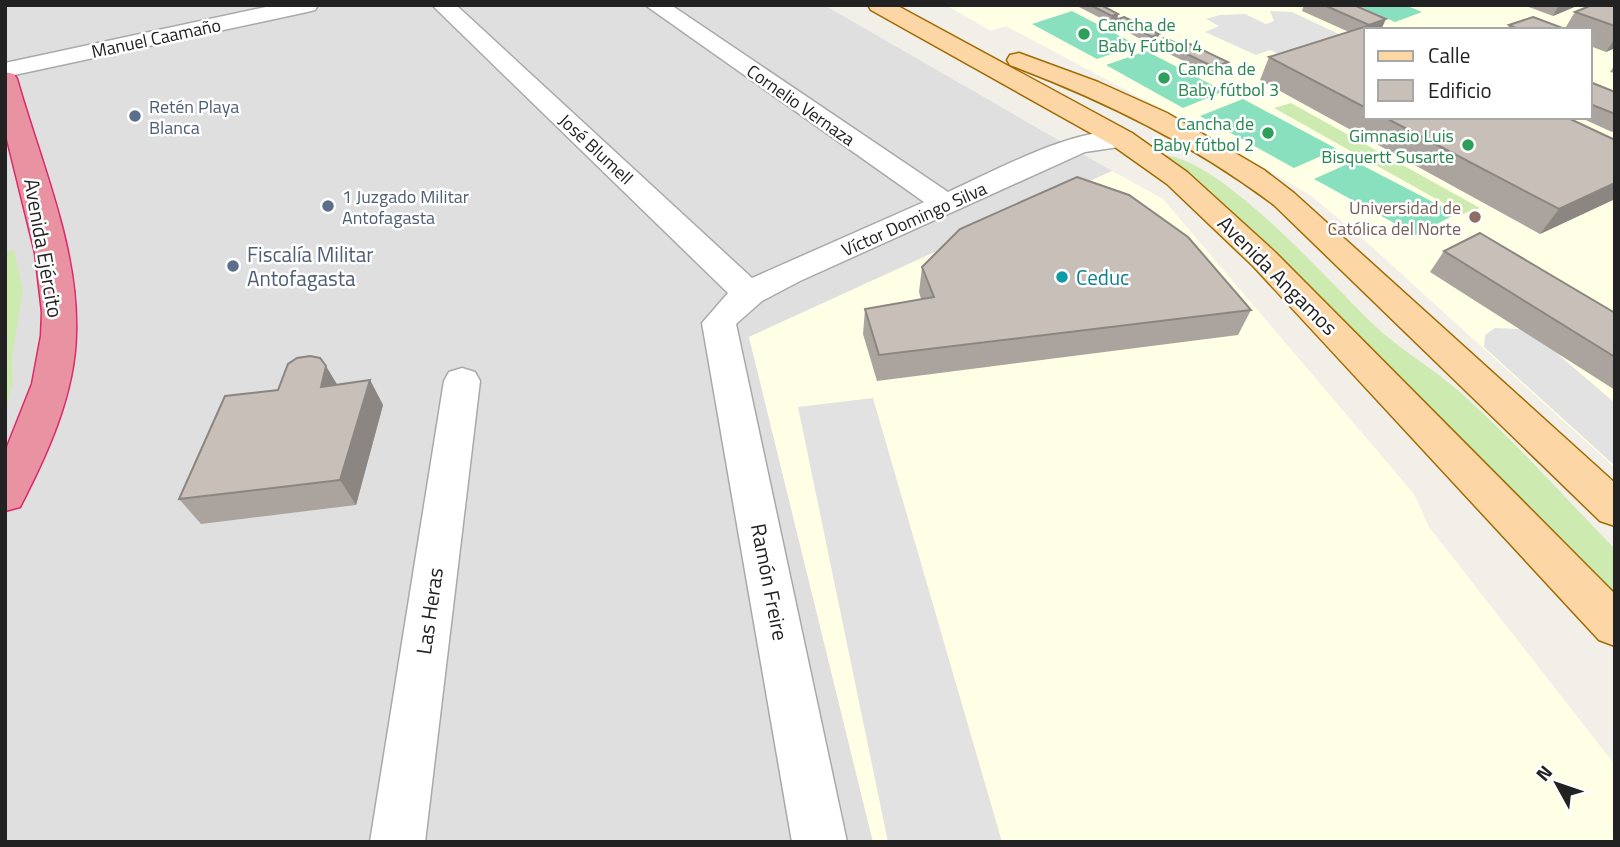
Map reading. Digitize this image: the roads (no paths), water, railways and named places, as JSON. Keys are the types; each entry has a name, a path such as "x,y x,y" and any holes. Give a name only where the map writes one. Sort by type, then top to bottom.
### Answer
{"highway":[{"name":"Avenida Ejército","path":"5,79 39,200 59,314 48,391 31,440 5,495"}],"main road":[{"name":"Avenida Angamos","path":"879,5 1122,139 1177,178 1264,259 1615,625"},
{"path":"908,5 990,48 1127,102 1252,173 1284,199 1615,509"},
{"path":"1122,139 1218,153"}],"street":[{"name":"Manuel Caamaño","path":"5,70 223,14 307,5"},
{"name":"José Blumell","path":"443,5 734,308"},
{"name":"Cornelio Vernaza","path":"656,5 946,204"},
{"name":"Víctor Domingo Silva","path":"734,308 946,204 1079,145 1122,139"},
{"name":"Ramón Freire","path":"734,308 820,842"},
{"name":"Las Heras","path":"397,842 462,381"}],"place":[{"name":"Cancha de Baby Fútbol 4","path":"1084,34"},
{"name":"Cancha de Baby fútbol 3","path":"1164,78"},
{"name":"Retén Playa Blanca","path":"135,116"},
{"name":"Cancha de Baby fútbol 2","path":"1268,133"},
{"name":"Gimnasio Luis Bisquertt Susarte","path":"1468,145"},
{"name":"1 Juzgado Militar Antofagasta","path":"328,206"},
{"name":"Universidad de Católica del Norte","path":"1475,217"},
{"name":"Fiscalía Militar Antofagasta","path":"233,266"},
{"name":"Ceduc","path":"1062,277"}]}
